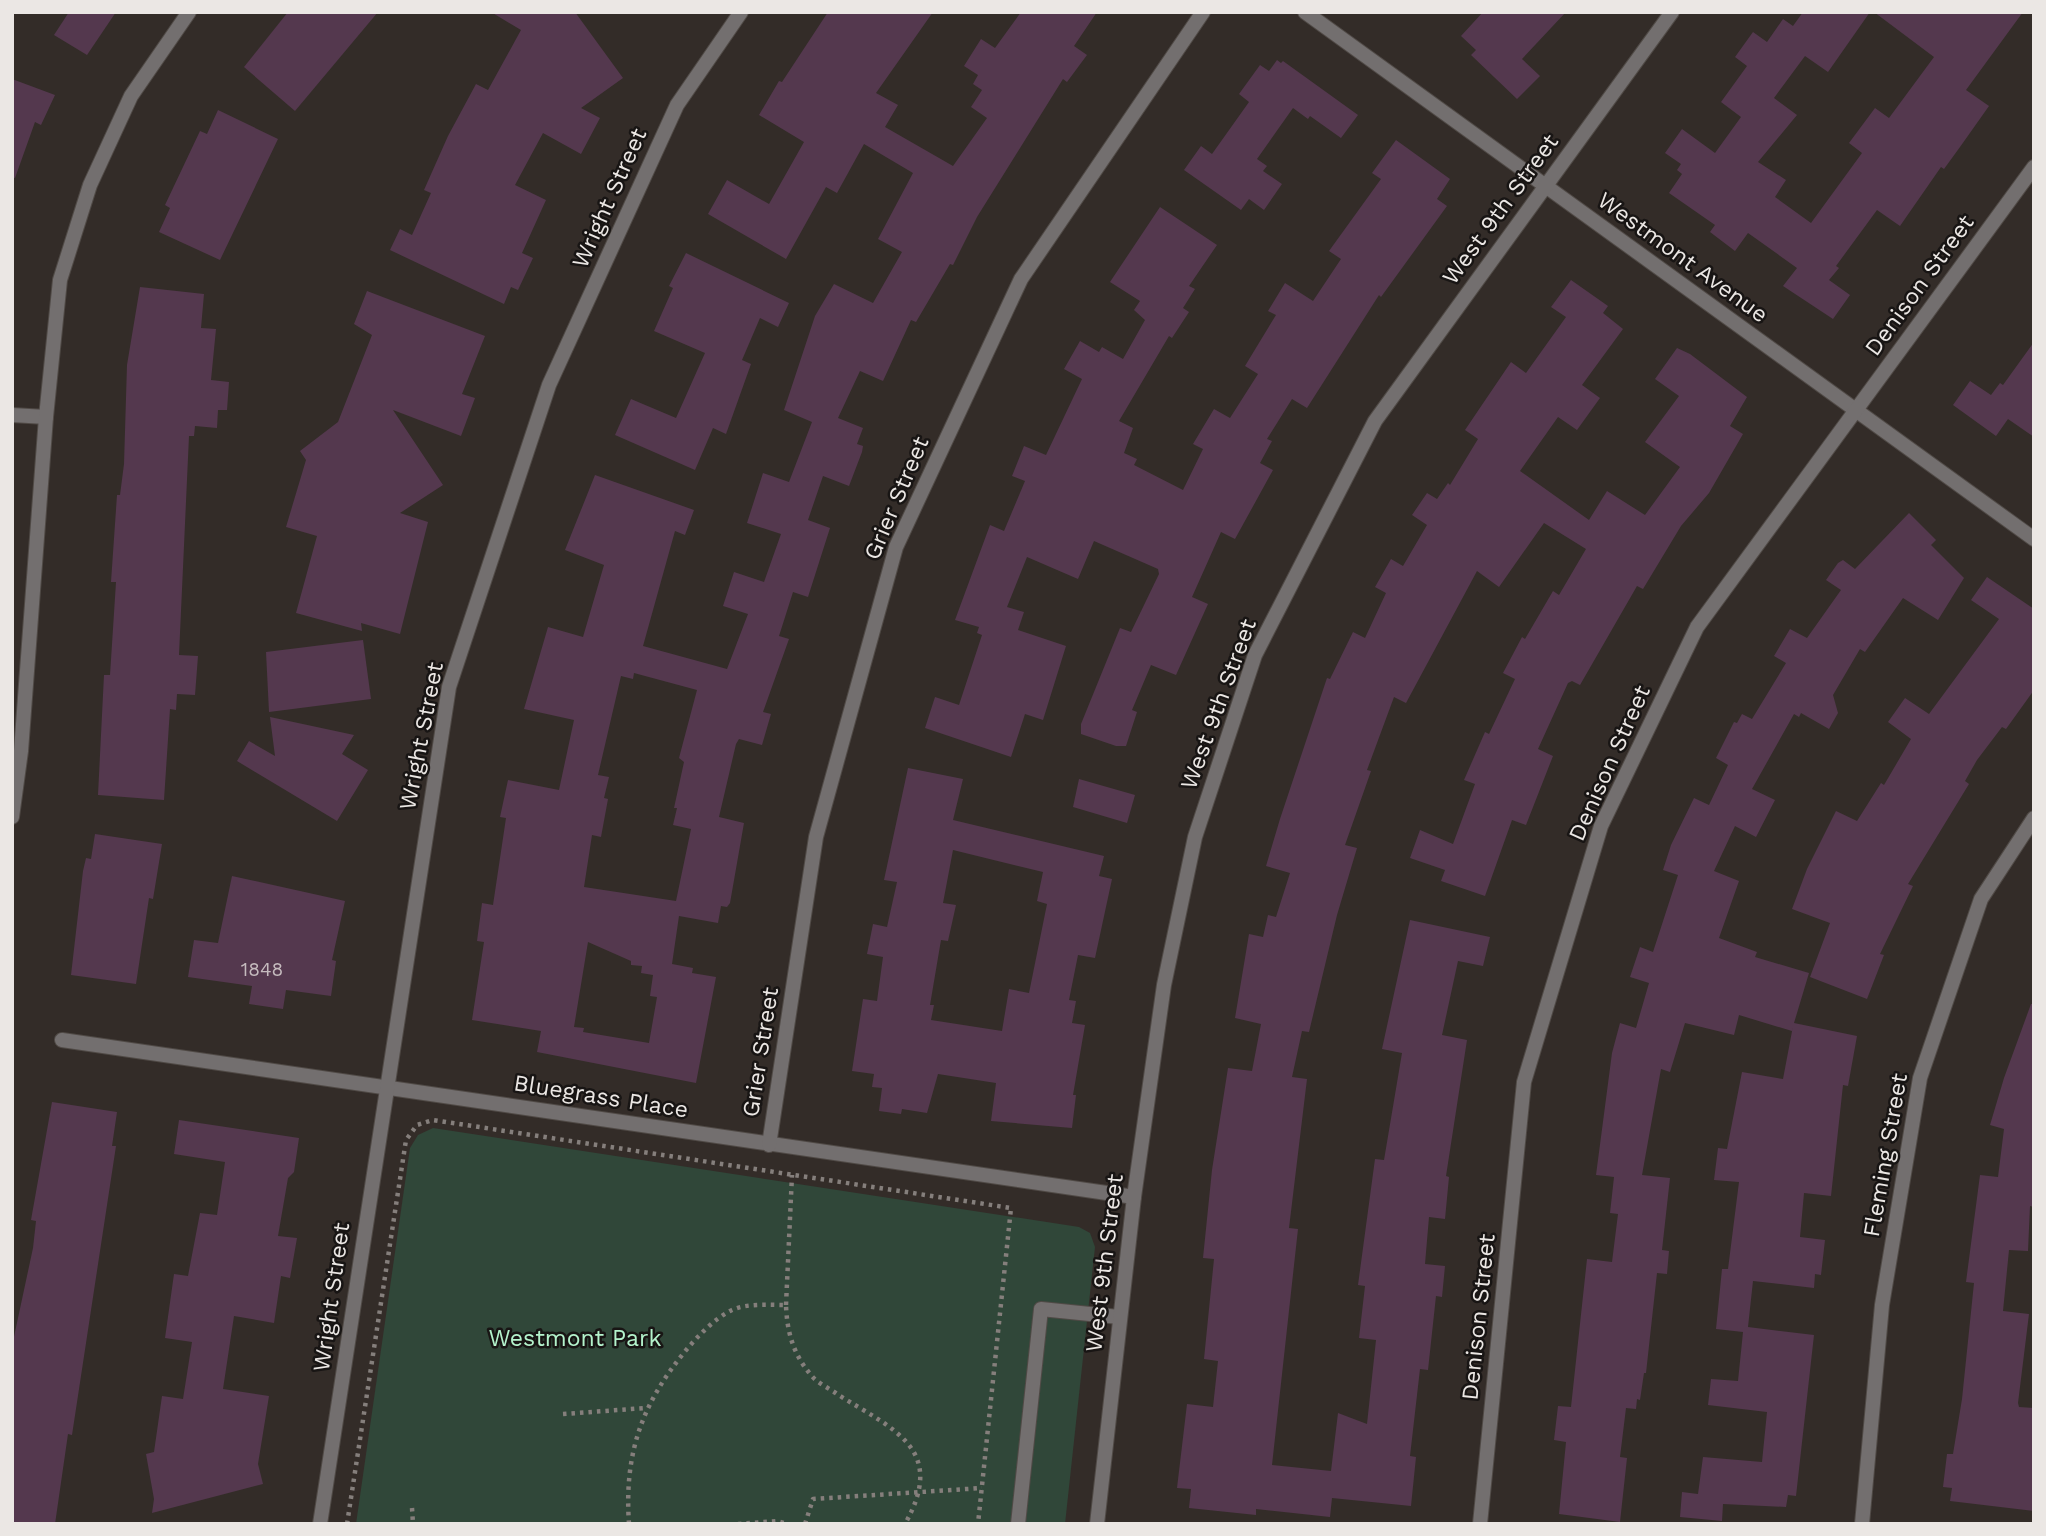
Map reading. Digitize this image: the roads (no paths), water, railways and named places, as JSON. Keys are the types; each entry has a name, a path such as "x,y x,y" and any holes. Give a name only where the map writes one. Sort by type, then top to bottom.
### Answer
{"street":[{"path":"12,817 21,751 46,417 60,280 90,185 131,96 189,12"},
{"name":"Wright Street","path":"320,1524 386,1085 453,674 549,385 677,105 741,12"},
{"name":"Grier Street","path":"769,1145 816,837 896,547 1021,279 1203,12"},
{"name":"Westmont Avenue","path":"1305,12 2034,539"},
{"name":"West 9th Street","path":"1097,1524 1119,1317 1164,985 1195,837 1255,655 1376,421 1672,12"},
{"name":"Denison Street","path":"1480,1524 1524,1082 1601,826 1697,626 2034,167"},
{"path":"12,415 46,417"},
{"name":"Fleming Street","path":"1862,1524 1882,1305 1920,1078 1981,898 2034,818"},
{"name":"Bluegrass Place","path":"62,1040 386,1085 769,1145 1134,1197"},
{"path":"1018,1524 1041,1310 1119,1317"}],"park label":[{"name":"Westmont Park","path":"575,1338"}]}
